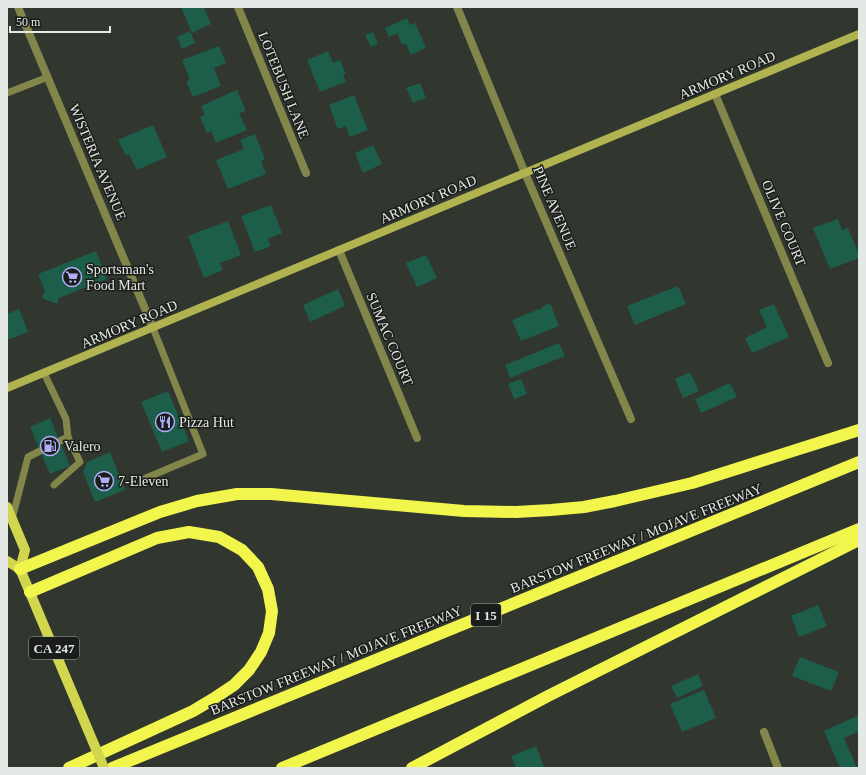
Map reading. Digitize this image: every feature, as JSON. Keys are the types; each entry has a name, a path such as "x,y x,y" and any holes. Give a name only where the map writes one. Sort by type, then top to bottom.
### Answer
{"highway":[{"path":"20,569 160,512 197,501 237,494 272,494 464,511 516,512 584,507 692,482 859,430"},
{"name":"BARSTOW FREEWAY / MOJAVE FREEWAY","path":"112,768 859,462"},
{"path":"282,768 859,530"},
{"path":"30,592 157,538 188,532 219,537 242,550 258,567 268,589 272,611 269,633 261,652 249,670 234,685 193,710 69,768"},
{"path":"412,768 548,696 859,540"}],"main road":[{"path":"7,507 25,550 20,569 7,561"},
{"name":"CA 247","path":"20,569 104,768"}],"street":[{"name":"WISTERIA AVENUE","path":"18,7 153,328"},
{"name":"LOTEBUSH LANE","path":"238,7 306,173"},
{"name":"PINE AVENUE","path":"457,7 525,173 630,419"},
{"name":"ARMORY ROAD","path":"7,388 859,34"},
{"name":"OLIVE COURT","path":"715,94 828,362"},
{"name":"SUMAC COURT","path":"339,250 418,438"},
{"path":"764,732 778,768"}],"lane":[{"path":"7,94 48,77"},
{"path":"146,478 203,454 153,328"},
{"path":"44,373 66,419 68,437 80,462 54,485"},
{"path":"12,520 28,457 68,437"}],"building":[{"path":"181,7 204,7 211,24 192,33"},
{"path":"407,18 410,25 415,23 426,48 411,55 406,44 402,45 397,33 389,37 385,28"},
{"path":"190,31 195,43 182,49 177,37"},
{"path":"373,32 378,44 371,47 365,35"},
{"path":"219,46 226,63 214,68 221,86 193,97 186,81 190,80 182,60"},
{"path":"328,51 333,63 340,60 346,74 343,75 346,82 320,92 307,60"},
{"path":"420,83 426,98 413,103 406,88"},
{"path":"237,90 246,111 239,113 247,130 216,143 211,131 207,133 200,117 205,115 201,106"},
{"path":"354,95 368,130 350,137 346,126 338,129 329,105"},
{"path":"153,125 167,157 137,170 129,154 126,156 118,140"},
{"path":"255,134 265,159 261,161 266,174 228,189 216,160 244,149 240,140"},
{"path":"373,145 382,164 363,173 355,153"},
{"path":"271,205 282,233 268,239 271,246 255,252 241,216"},
{"path":"838,219 842,230 848,228 859,258 830,269 813,228"},
{"path":"228,221 241,255 220,263 223,270 204,278 188,236"},
{"name":"Sportsman's Food Mart","path":"96,251 107,279 59,298 57,304 42,298 45,291 38,274"},
{"path":"426,255 437,278 417,287 406,263"},
{"path":"678,286 686,304 635,325 627,306"},
{"path":"338,289 345,306 310,322 303,305"},
{"path":"550,303 559,326 521,341 512,320 542,308"},
{"path":"774,304 789,337 752,353 745,338 767,327 759,310"},
{"path":"19,309 28,332 7,340 7,314"},
{"path":"559,343 565,356 510,378 505,365"},
{"path":"690,372 699,391 683,398 675,379"},
{"path":"521,379 527,394 514,399 508,384"},
{"path":"730,383 737,397 701,413 695,399"},
{"name":"Pizza Hut","path":"168,391 189,441 162,452 141,402"},
{"name":"Valero","path":"50,418 70,466 50,474 30,427"},
{"name":"7-Eleven","path":"110,452 125,490 95,502 83,472 87,462"},
{"path":"818,605 827,626 799,637 791,616"},
{"path":"800,657 839,672 831,691 792,676"},
{"path":"698,674 703,686 677,698 671,686"},
{"path":"704,690 716,718 682,732 670,704"},
{"path":"859,715 859,738 857,732 844,738 857,768 840,768 824,731"},
{"path":"536,746 544,767 516,768 511,756"}],"place":[{"name":"Sportsman's Food Mart","path":"72,277"},
{"name":"Pizza Hut","path":"165,422"},
{"name":"Valero","path":"50,446"},
{"name":"7-Eleven","path":"104,481"}]}
